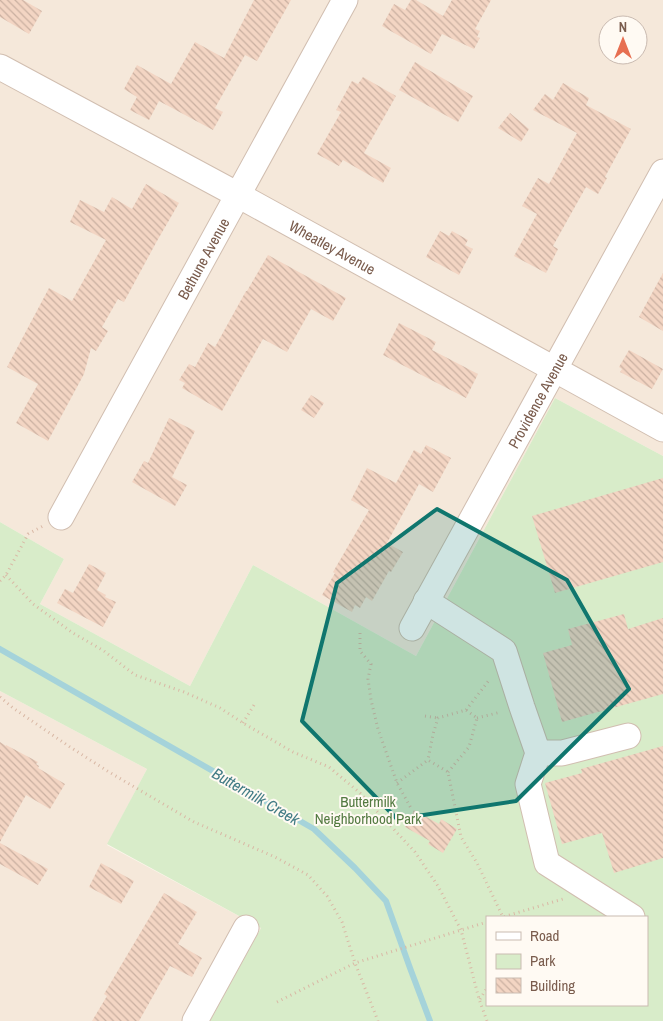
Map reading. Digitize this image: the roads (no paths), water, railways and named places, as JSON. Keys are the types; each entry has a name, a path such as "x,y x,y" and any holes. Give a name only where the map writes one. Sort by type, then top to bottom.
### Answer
{"street":[{"name":"Bethune Avenue","path":"61,517 345,0"},
{"name":"Wheatley Avenue","path":"0,67 238,195 663,429"},
{"name":"Providence Avenue","path":"412,628 663,172"},
{"path":"426,601 504,650 538,753 528,784 547,863 630,916"},
{"path":"538,753 562,753 628,736"},
{"path":"195,1021 246,928"}],"waterway":[{"name":"Buttermilk Creek","path":"0,649 314,829 386,901 430,1021"}],"park label":[{"name":"Buttermilk Neighborhood Park","path":"368,810"}]}
